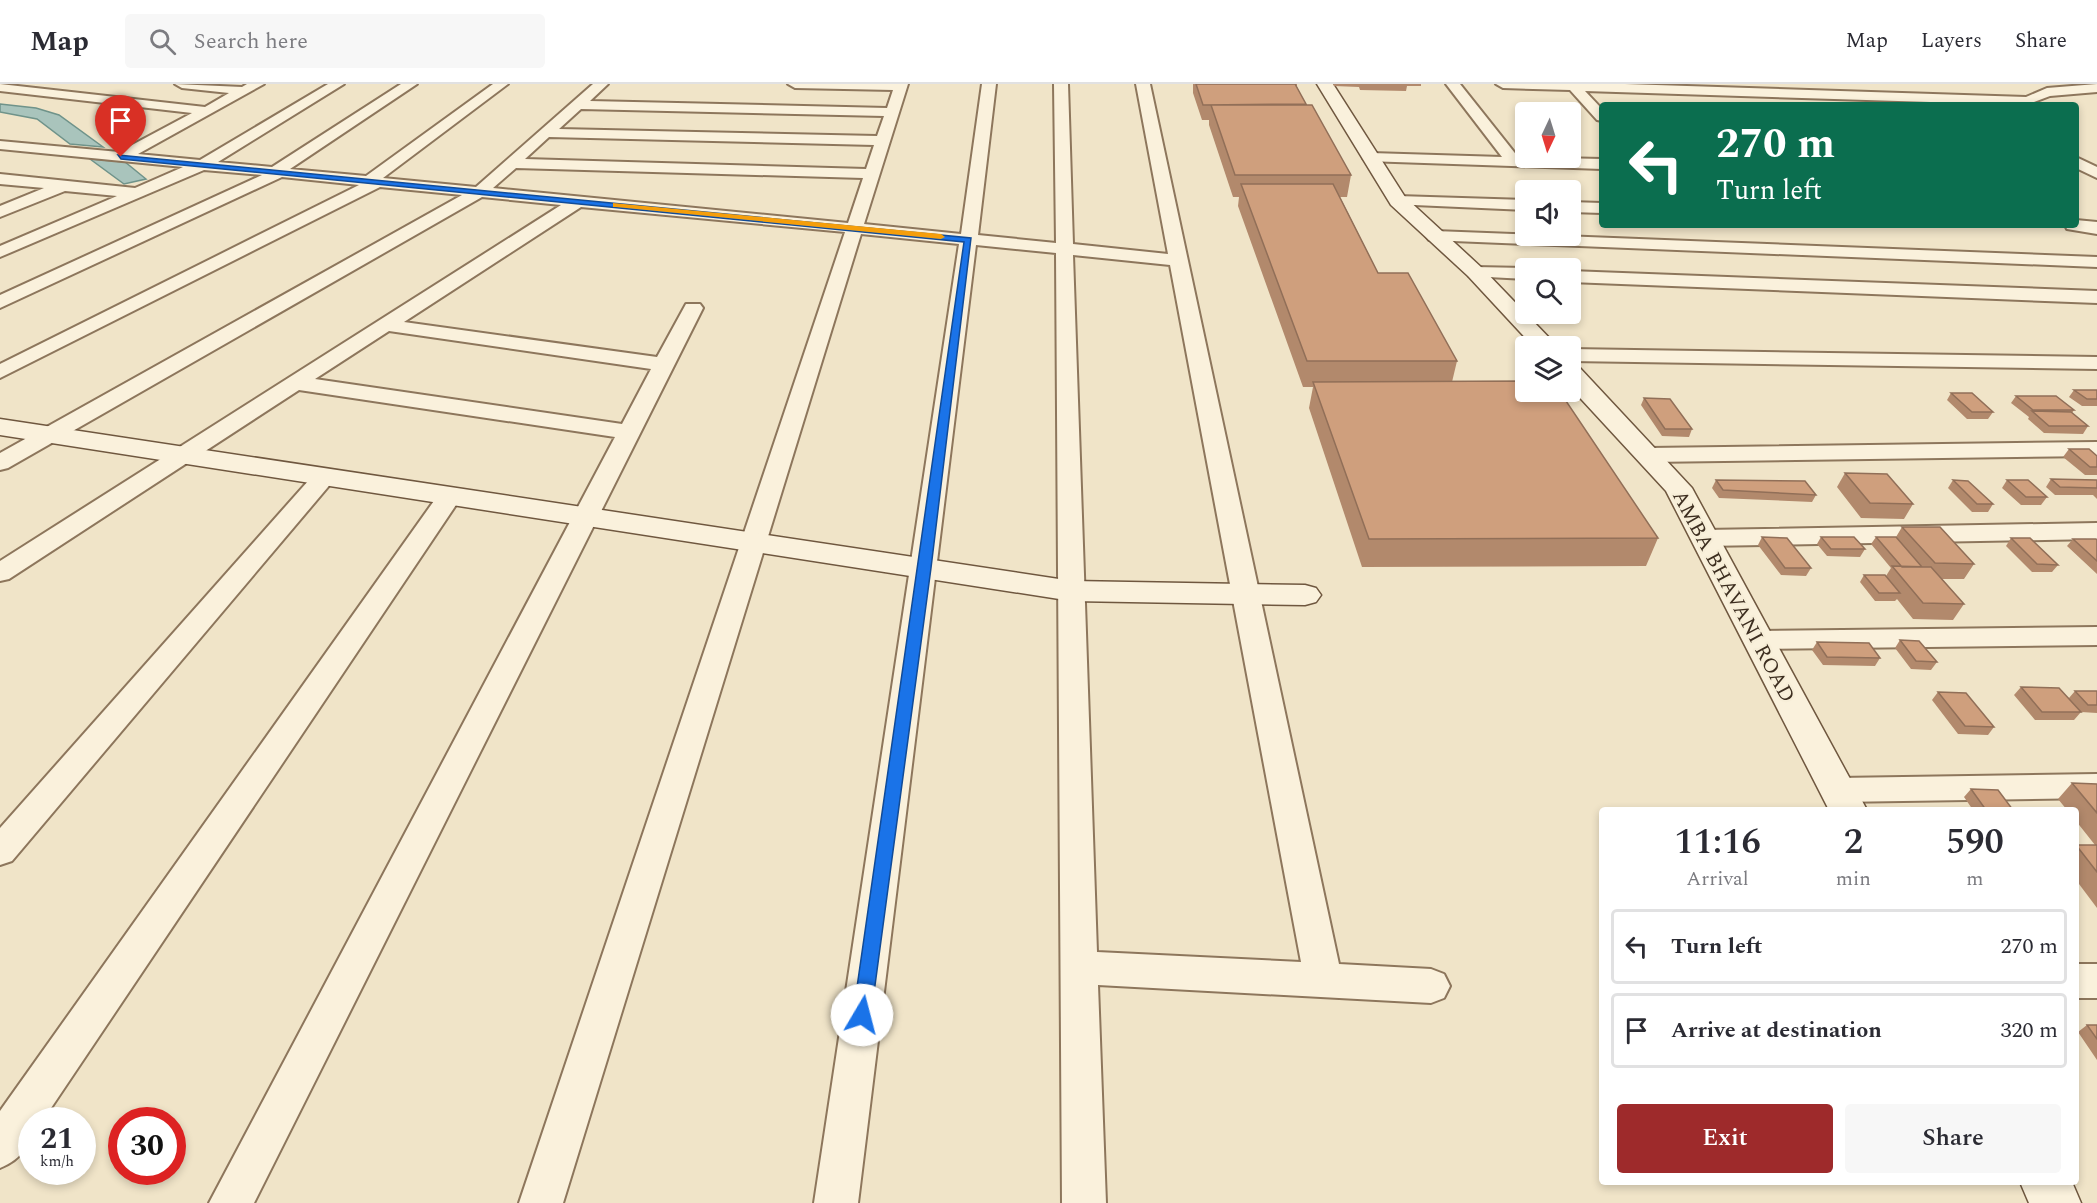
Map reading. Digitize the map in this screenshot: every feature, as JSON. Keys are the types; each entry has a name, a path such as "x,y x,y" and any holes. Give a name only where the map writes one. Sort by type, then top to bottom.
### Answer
{"street":[{"path":"182,84 243,91"},
{"path":"121,157 257,84"},
{"path":"0,252 202,165 338,84"},
{"path":"0,302 278,172 410,84"},
{"path":"0,372 373,181 501,84"},
{"path":"0,463 480,192 601,84"},
{"path":"795,84 898,94"},
{"path":"836,1203 925,568 989,84"},
{"path":"1061,84 1084,1203"},
{"path":"1143,84 1323,980"},
{"path":"1325,84 1398,201 1475,272 1536,336"},
{"path":"1453,84 1514,162"},
{"path":"1503,84 2028,101 2047,92 2094,90"},
{"path":"1573,86 1599,114"},
{"path":"0,87 207,111"},
{"path":"1689,90 1704,102"},
{"path":"1776,93 1789,102"},
{"path":"577,105 898,94"},
{"path":"541,1203 898,94"},
{"path":"1855,95 1866,102"},
{"path":"546,133 883,141"},
{"path":"0,145 1179,260"},
{"path":"11,161 43,149"},
{"path":"1371,158 1599,164"},
{"path":"512,163 873,174"},
{"path":"2079,164 2097,173"},
{"path":"0,179 137,193"},
{"path":"0,212 64,186"},
{"path":"0,573 578,201"},
{"path":"1398,201 1515,205"},
{"path":"1581,207 1599,208"},
{"path":"2079,225 2097,229"},
{"path":"1436,236 2097,262"},
{"path":"1475,272 1515,274"},
{"path":"1581,276 2097,297"},
{"path":"231,1203 693,308"},
{"path":"386,325 663,364"},
{"path":"1581,355 2097,363"},
{"path":"296,383 628,432"},
{"name":"AMBA BHAVANI ROAD","path":"1581,384 1678,488 1843,800"},
{"path":"0,427 1072,591 1305,595"},
{"path":"1649,455 2097,449"},
{"path":"0,851 325,476"},
{"path":"0,1147 450,496"},
{"path":"1704,538 2097,531"},
{"path":"1758,640 2097,636"},
{"path":"1843,800 2097,786"},
{"path":"1079,967 1431,986"},
{"path":"2079,981 2097,981"},
{"path":"2046,1185 2056,1203"}],"water":[{"path":"0,104 36,108 59,115 103,147 70,144 37,119 0,112"},
{"path":"90,159 125,162 146,179 124,184"}],"building":[{"path":"1196,84 1295,84 1306,104 1203,105"},
{"path":"1211,105 1312,105 1351,175 1235,175"},
{"path":"1241,184 1333,184 1378,273 1408,273 1457,361 1307,361"},
{"path":"1515,381 1515,402 1567,402 1658,538 1369,539 1313,382"},
{"path":"2074,390 2097,390 2097,399 2087,399"},
{"path":"1951,393 1972,393 1993,412 1972,412"},
{"path":"2016,396 2056,396 2074,410 2033,410"},
{"path":"1644,398 1670,399 1692,429 1665,429"},
{"path":"2032,411 2071,412 2088,426 2049,426"},
{"path":"2069,449 2089,449 2097,456 2097,467 2090,467"},
{"path":"1845,473 1887,474 1913,504 1870,503"},
{"path":"2051,479 2097,480 2097,488 2060,487"},
{"path":"1716,480 1805,481 1816,495 1723,490"},
{"path":"1953,480 1968,481 1993,504 1977,504"},
{"path":"2007,480 2028,480 2047,497 2026,497"},
{"path":"1902,527 1940,527 1974,564 1935,563"},
{"path":"1762,537 1787,538 1811,568 1785,568"},
{"path":"1821,537 1854,537 1865,549 1831,549"},
{"path":"1876,537 1896,537 1922,567 1902,567"},
{"path":"2011,538 2030,538 2058,565 2037,564"},
{"path":"2073,539 2096,539 2097,561"},
{"path":"1892,566 1931,567 1964,604 1923,603"},
{"path":"1864,575 1885,575 1900,593 1879,593"},
{"path":"1900,640 1919,641 1937,662 1916,661"},
{"path":"1817,642 1869,643 1880,658 1827,657"},
{"path":"2021,687 2059,688 2081,712 2042,712"},
{"path":"2075,691 2097,691 2097,705 2088,705"},
{"path":"1938,692 1966,693 1994,727 1965,726"},
{"path":"2072,783 2097,784 2097,813"},
{"path":"1971,789 1998,790 2011,807 1984,807"},
{"path":"2079,845 2097,845 2097,872 2079,849"},
{"path":"2087,1025 2097,1025 2097,1039"}],"slow traffic":[{"path":"616,205 941,237"}],"route":[{"path":"121,157 968,240 925,568 862,1015"}]}
